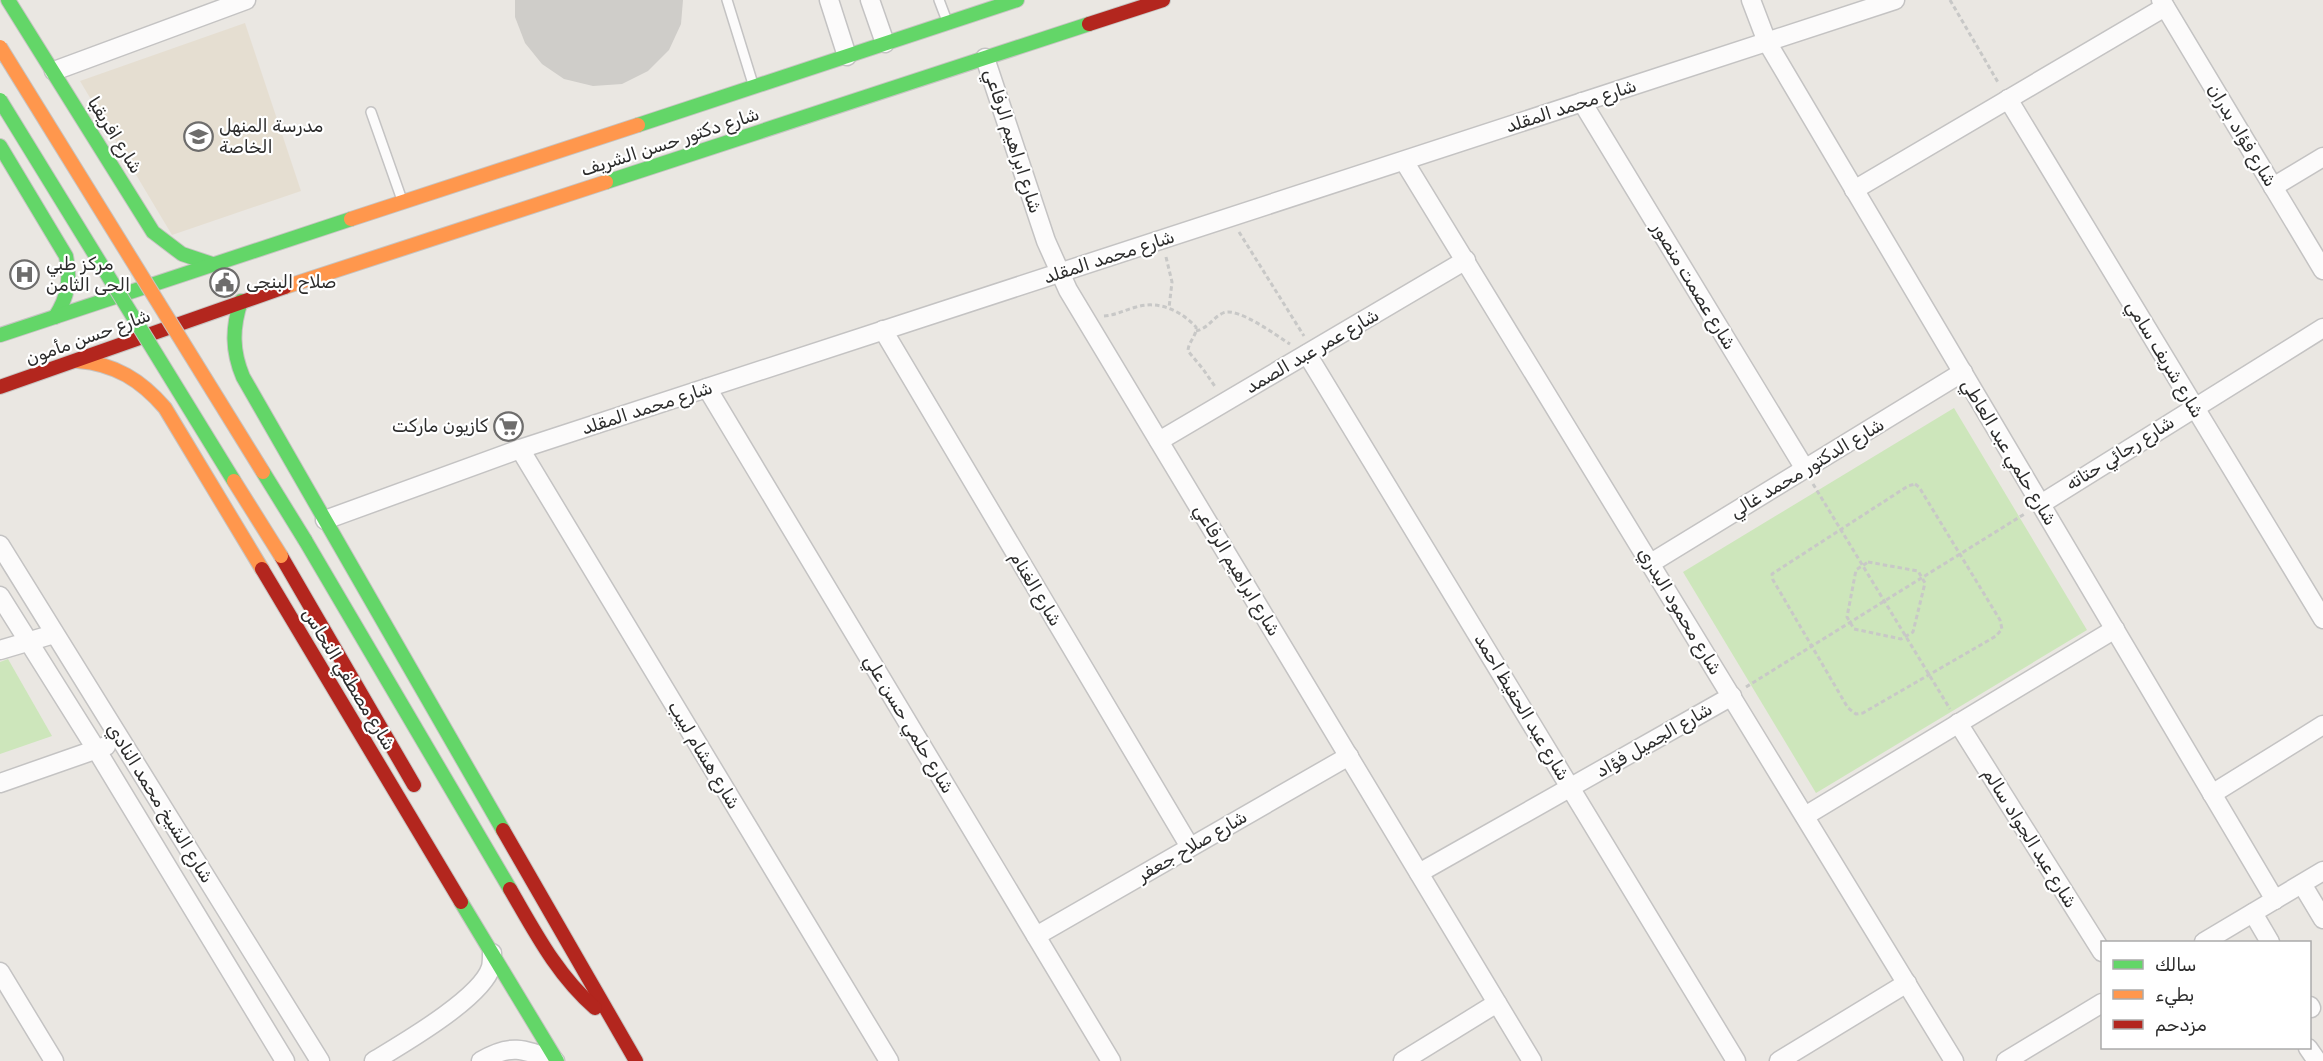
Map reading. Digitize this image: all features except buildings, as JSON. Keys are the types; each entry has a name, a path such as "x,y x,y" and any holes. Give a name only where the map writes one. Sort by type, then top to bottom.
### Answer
{"main road":[{"name":"شارع افريقيا","path":"8,0 153,232 182,254 212,264"},
{"name":"شارع دكتور حسن الشريف","path":"171,291 212,264 1017,0"},
{"name":"شارع دكتور حسن الشريف","path":"188,319 1164,0"},
{"path":"0,47 305,540 554,965 580,995 611,1019"},
{"path":"0,100 281,556 422,798"},
{"path":"0,146 62,246 69,266 69,288 55,317"},
{"path":"39,209 56,218 76,220 95,212 110,193 114,169"},
{"path":"171,291 182,314 188,319"},
{"name":"شارع حسن مأمون","path":"0,335 112,298 171,291"},
{"path":"112,298 124,304 131,316 133,329 128,342"},
{"path":"242,301 233,329 234,355 243,377 636,1061"},
{"name":"شارع حسن مأمون","path":"0,387 188,319"},
{"name":"شارع مصطفي النحاس","path":"73,361 105,365 121,370 140,381 165,408 556,1061"},
{"path":"189,448 194,429 205,413 214,408 238,404 260,413 267,420"},
{"path":"490,923 492,953"}],"street":[{"path":"829,0 847,56"},
{"path":"870,0 885,43"},
{"name":"شارع حلمي عبد العاطي","path":"1751,0 1767,42 2275,900"},
{"name":"شارع محمد المقلد","path":"325,520 520,449 1895,0"},
{"path":"54,71 243,1"},
{"path":"1854,190 2008,99 2163,3"},
{"name":"شارع فؤاد بدران","path":"2163,3 2323,270"},
{"name":"شارع ابراهيم الرفاعي","path":"985,58 1046,241 1059,273 1532,1061"},
{"name":"شارع شريف سامي","path":"2008,99 2323,619"},
{"name":"شارع عصمت منصور","path":"1582,102 1805,469"},
{"path":"2273,187 2323,157"},
{"name":"شارع محمود البدري","path":"1404,161 1954,1061"},
{"name":"شارع عمر عبد الصمد","path":"1159,441 1466,260"},
{"name":"شارع رجائي حتاته","path":"2041,504 2194,406 2323,328"},
{"name":"شارع الغنام","path":"883,330 1190,847"},
{"name":"شارع عبد الحفيظ احمد","path":"1310,352 1736,1061"},
{"name":"شارع الدكتور محمد غالي","path":"1651,563 1963,372"},
{"name":"شارع حلمي حسن علي","path":"707,388 1111,1061"},
{"name":"شارع هشام لبيب","path":"520,449 889,1061"},
{"name":"شارع الشيخ محمد النادي","path":"0,544 320,1061"},
{"name":"شارع الشيخ محمد النادي","path":"0,596 7,620 27,641 96,749 285,1061"},
{"path":"7,620 40,610"},
{"path":"1805,816 2115,629"},
{"path":"0,650 54,634"},
{"name":"شارع الجميل فؤاد","path":"1419,873 1732,696"},
{"name":"شارع عبد الجواد سالم","path":"1958,723 2101,949"},
{"path":"2212,794 2323,725"},
{"path":"0,783 122,740"},
{"name":"شارع صلاح جعفر","path":"1036,936 1349,756"},
{"path":"2207,941 2323,871"},
{"path":"2302,884 2323,919"},
{"path":"2253,914 2269,941"},
{"path":"374,1061 430,1027 473,991 490,969 492,953"},
{"path":"0,972 54,1061"},
{"path":"1779,1061 1907,983"},
{"path":"1403,1061 1497,1003"},
{"path":"2006,1061 2101,1004"},
{"path":"481,1061 496,1052 523,1049 556,1061"}],"lane":[{"path":"728,0 754,87"},
{"path":"939,0 947,23"},
{"path":"371,112 402,202"}],"path":[{"path":"1950,0 2008,99"},
{"path":"1230,217 1310,352"},
{"path":"1156,242 1166,256 1170,268 1172,295 1169,308"},
{"path":"1081,312 1106,316 1145,305 1169,308 1187,318 1196,327 1196,331"},
{"path":"1225,402 1188,351 1188,345 1196,331 1212,324 1224,312 1236,312 1310,352"},
{"path":"1805,469 1958,723"},
{"path":"1915,484 1919,487 2000,620 2002,629 1996,636 1863,713 1856,714 1850,711 1773,580 1772,574 1841,529 1908,486 1915,484"},
{"path":"1732,696 2041,504"},
{"path":"1868,562 1918,571 1925,583 1913,632 1901,639 1854,629 1847,617 1856,570 1863,565 1868,562"}],"shaded area":[{"name":"مدرسة المنهل الخاصة","path":"245,23 301,191 172,235 80,81"}],"green space":[{"path":"1954,408 2087,630 1816,793 1683,572"},
{"path":"8,659 52,736 0,754 0,662"}],"traffic: fast":[{"path":"8,0 153,232 182,254 212,264"},
{"path":"638,125 1017,0"},
{"path":"606,182 1089,24"},
{"path":"0,100 234,481"},
{"path":"0,146 66,256 67,288 55,317"},
{"path":"0,335 351,219"},
{"path":"241,301 234,339 243,377 503,830"},
{"path":"263,472 305,540"},
{"path":"305,540 510,889"},
{"path":"461,902 557,1061"}],"traffic: slow":[{"path":"0,47 263,472"},
{"path":"351,219 638,125"},
{"path":"285,287 606,182"},
{"path":"78,361 104,366 126,375 146,389 165,408 262,569"},
{"path":"234,481 281,556"}],"traffic: jam":[{"path":"1089,24 1163,0"},
{"path":"0,387 285,287"},
{"path":"281,556 414,785"},
{"path":"262,569 461,902"},
{"path":"503,830 636,1061"},
{"path":"510,889 558,967 569,982 595,1008"}],"place":[{"name":"مدرسة المنهل الخاصة","path":"198,136"},
{"name":"مركز طبي الحى الثامن","path":"25,274"},
{"name":"صلاح البنجى","path":"225,282"},
{"name":"كازيون ماركت","path":"509,426"}]}
